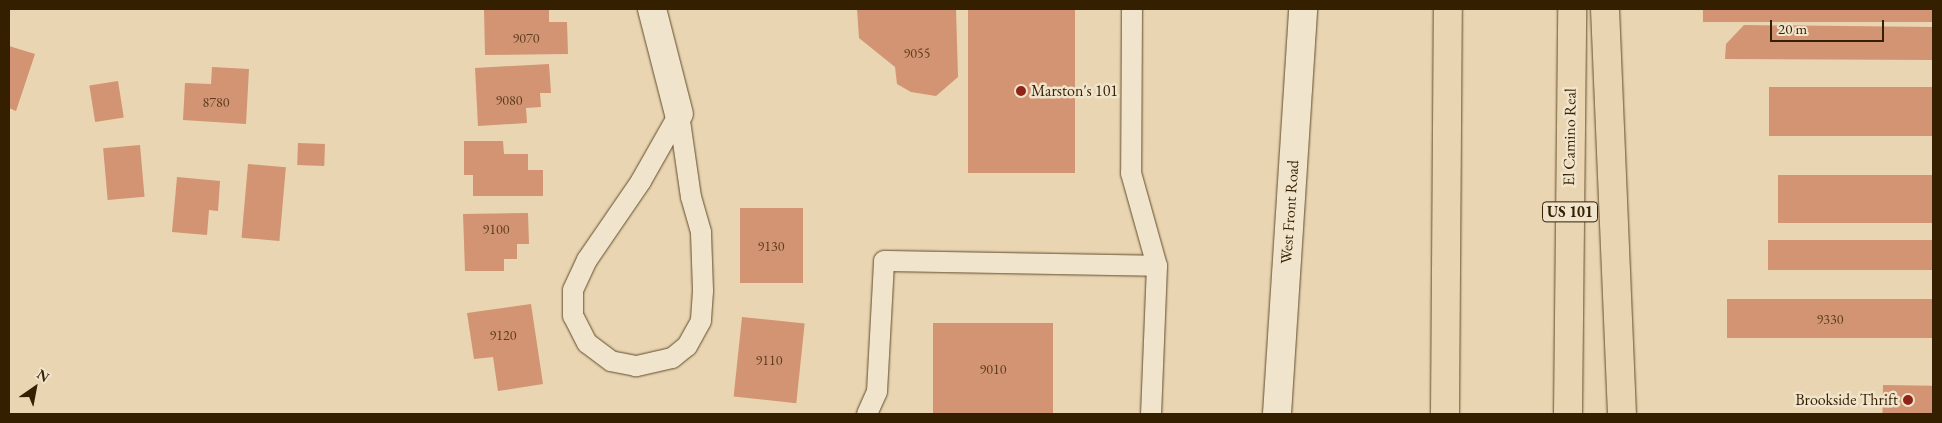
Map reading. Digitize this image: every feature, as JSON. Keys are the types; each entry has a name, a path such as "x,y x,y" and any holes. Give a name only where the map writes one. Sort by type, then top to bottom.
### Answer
{"highway":[{"path":"1446,414 1448,9"},
{"name":"El Camino Real","path":"1568,414 1572,9"},
{"path":"1605,9 1622,414"}],"street":[{"path":"652,9 679,114"},
{"name":"West Front Road","path":"1277,414 1303,9"}],"lane":[{"path":"1132,9 1132,173 1157,266 1151,414"},
{"path":"679,114 691,197 701,233 703,291 701,321 687,346 672,358 636,366 611,361 587,343 573,316 573,290 587,260 641,180 679,114"},
{"path":"867,414 877,392 884,261 1157,266"}],"building":[{"path":"484,9 549,9 549,22 567,22 568,54 485,55"},
{"path":"857,9 956,9 958,77 936,96 911,92 897,84 895,67 859,38"},
{"name":"Marston's 101","path":"968,9 1075,9 1075,173 968,173"},
{"path":"1703,9 1933,9 1933,22 1703,22"},
{"path":"1744,25 1933,27 1933,60 1725,59 1726,44"},
{"path":"9,46 35,54 16,111 9,108"},
{"path":"549,64 551,93 540,93 541,107 526,108 527,123 478,126 475,68"},
{"path":"212,67 249,69 246,124 183,120 185,83 211,84"},
{"path":"118,81 124,118 95,122 89,86"},
{"path":"1769,87 1933,87 1933,136 1769,136"},
{"path":"464,141 503,141 504,154 528,154 528,170 543,170 543,196 473,196 473,175 464,175"},
{"path":"298,143 325,144 324,166 297,165"},
{"path":"140,145 145,197 108,200 103,148"},
{"path":"248,164 286,167 279,241 242,238"},
{"path":"1778,175 1933,175 1933,223 1778,223"},
{"path":"177,177 220,181 218,211 209,210 207,235 172,232"},
{"path":"740,208 803,208 803,283 740,283"},
{"path":"528,213 529,244 517,244 517,259 504,259 504,271 465,271 463,214"},
{"path":"1768,240 1933,240 1933,270 1768,270"},
{"path":"1727,299 1933,299 1933,338 1727,338"},
{"path":"531,304 543,384 498,391 493,357 474,359 467,313"},
{"path":"742,317 805,324 796,403 734,397"},
{"path":"933,323 1053,323 1053,414 933,414"},
{"name":"Brookside Thrift","path":"1883,385 1933,386 1933,414 1882,414"}],"place":[{"name":"Marston's 101","path":"1021,91"},
{"name":"Brookside Thrift","path":"1908,400"}]}
